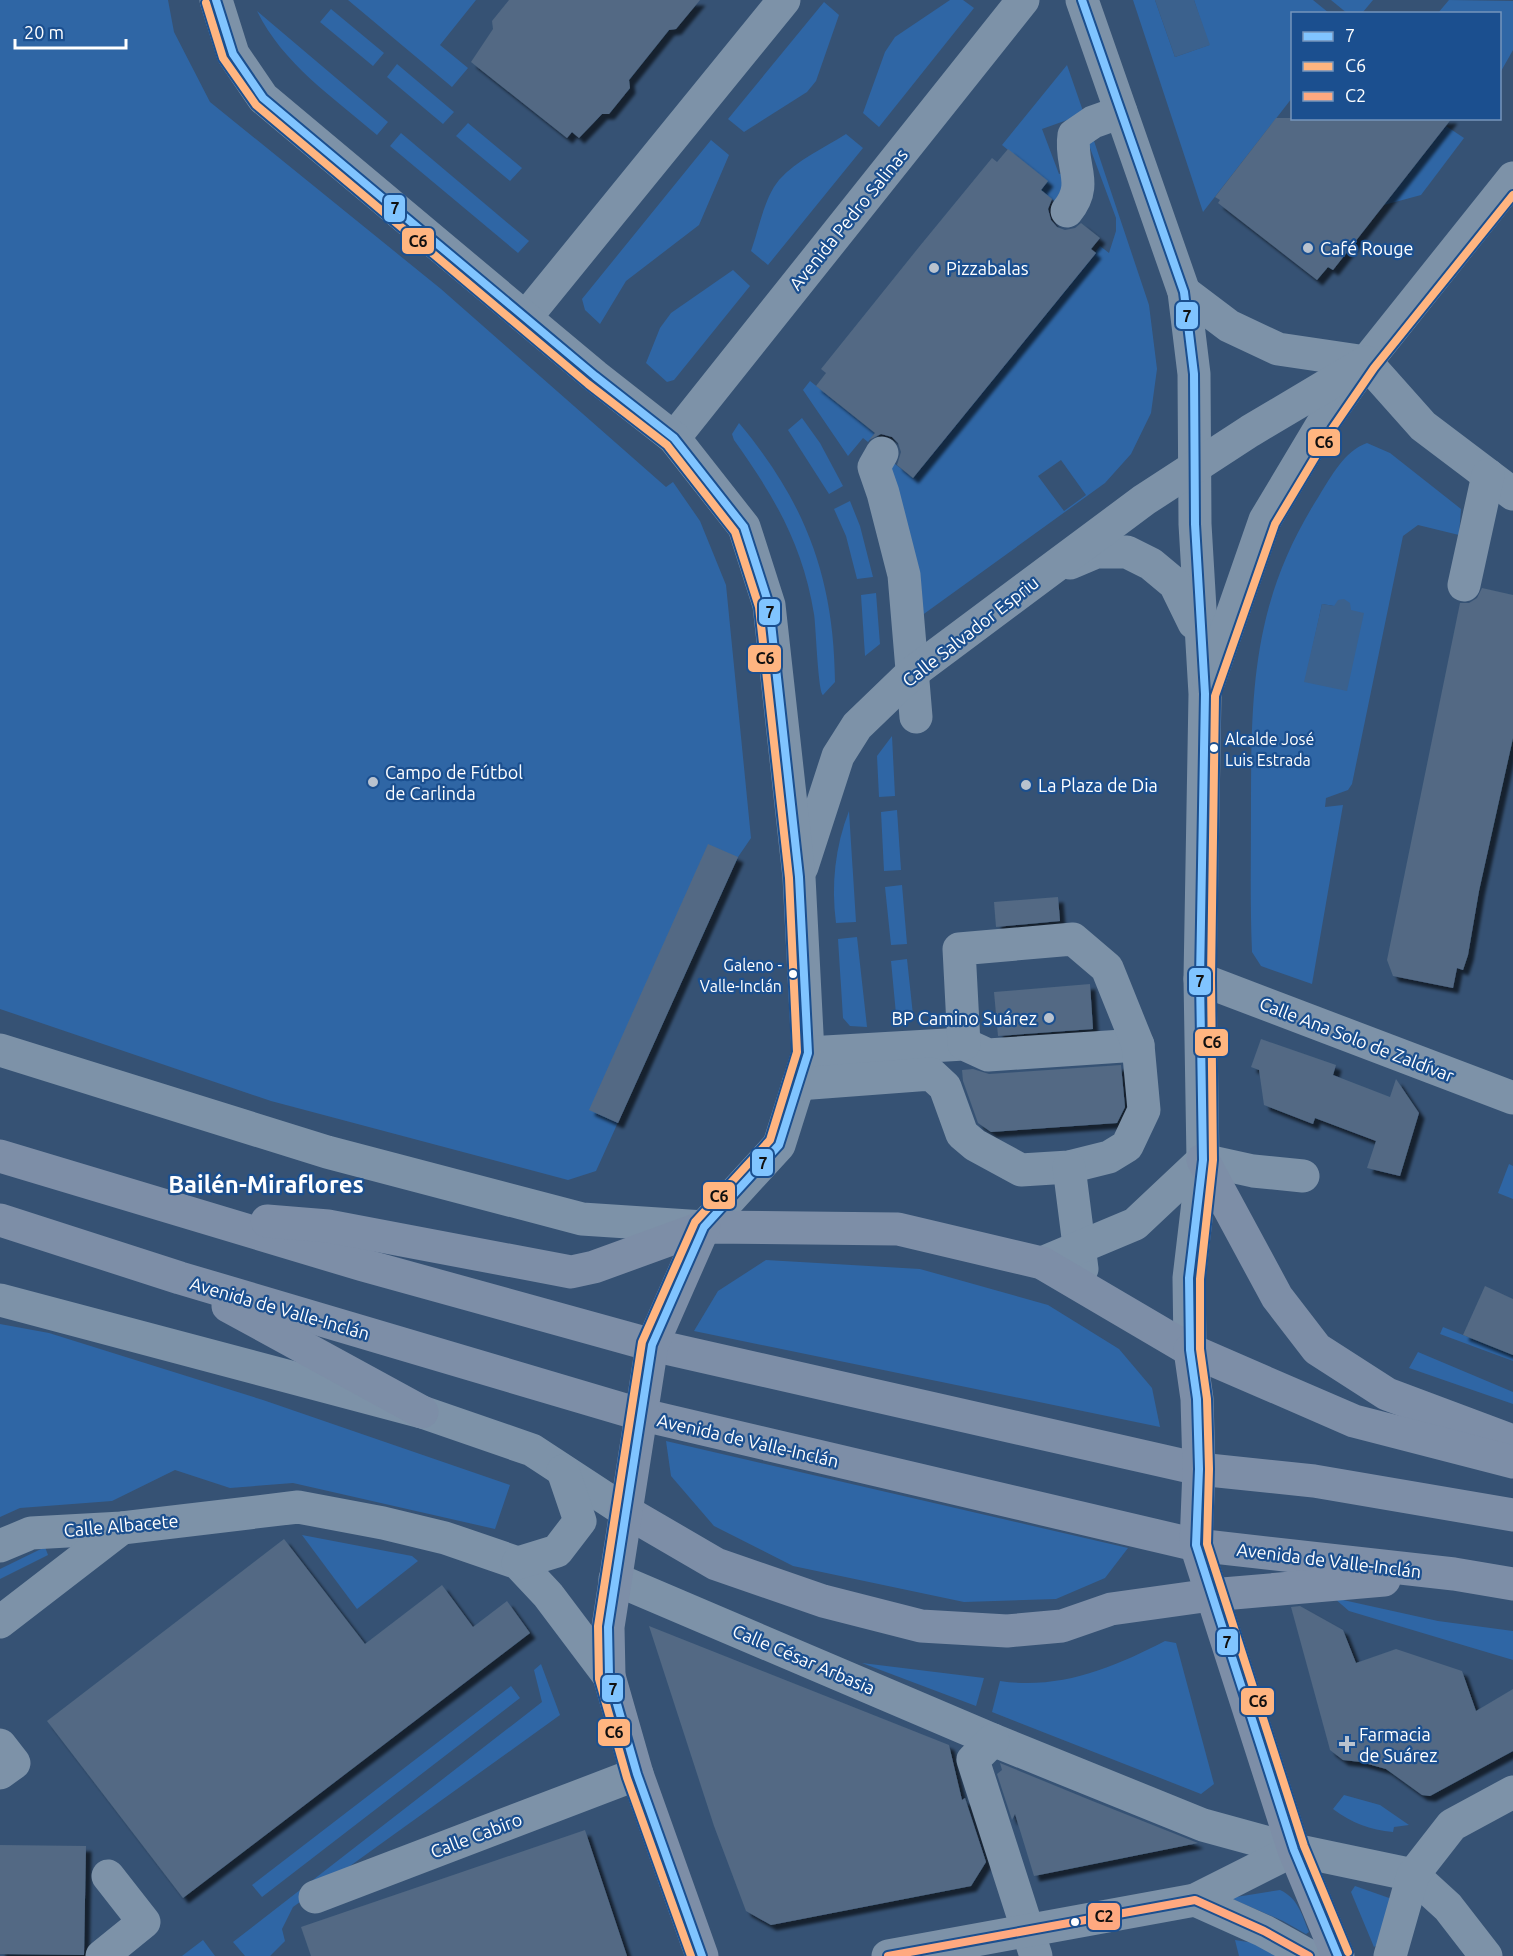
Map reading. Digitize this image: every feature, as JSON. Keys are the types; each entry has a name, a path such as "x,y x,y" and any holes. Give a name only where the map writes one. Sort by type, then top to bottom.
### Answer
{"main road":[{"path":"0,1156 196,1215 652,1345 1198,1469 1314,1482 1513,1515"},
{"path":"1203,1161 1277,1297 1317,1349 1387,1394 1513,1441"},
{"path":"196,1215 328,1226 571,1272 594,1267 704,1227 898,1229 1042,1263 1190,1350 1354,1421 1513,1462"},
{"name":"Avenida de Valle-Inclán","path":"0,1220 180,1278 639,1414 1196,1545 1513,1584"},
{"path":"702,1956 637,1774 609,1676 608,1627 639,1414 652,1345 704,1227"},
{"path":"180,1278 422,1412"},
{"path":"1190,1350 1197,1398 1196,1545 1294,1850 1338,1956"},
{"path":"625,1511 716,1564 823,1601 921,1626 1007,1630 1062,1626 1111,1609 1211,1595 1454,1575"}],"street":[{"path":"0,1050 327,1152 582,1219 704,1227 779,1145 808,1053 799,877 769,605 744,527 674,438 595,376 263,98 233,54 216,0"},
{"path":"526,317 784,0"},
{"name":"Avenida Pedro Salinas","path":"674,438 1023,0"},
{"path":"1082,0 1184,292 1194,374 1194,468 1205,694 1200,979 1203,1161 1189,1278 1190,1350"},
{"path":"1066,211 1077,198 1079,177 1072,149 1074,135 1093,122 1122,112"},
{"path":"1205,694 1264,520 1323,423 1366,362 1513,178"},
{"path":"1184,292 1229,326 1278,349 1366,362 1423,426 1513,494"},
{"name":"Calle Salvador Espriu","path":"799,877 838,756 857,726 912,673 1144,500 1250,431 1366,362"},
{"path":"882,453 874,467 904,575 916,717"},
{"path":"1464,585 1488,475"},
{"name":"Calle Salvador Espriu","path":"1045,574 1096,552 1127,552 1151,564 1175,584 1201,639"},
{"path":"798,1084 931,1074 945,1087 962,1134 1021,1170 1070,1167 1109,1157 1127,1146 1144,1110 1138,1045 1107,968 1073,939 959,949 964,1044"},
{"name":"Calle Ana Solo de Zaldívar","path":"1200,979 1513,1098"},
{"path":"808,1053 964,1044 988,1055 1138,1045"},
{"path":"1203,1161 1253,1171 1303,1176"},
{"path":"1042,1263 1079,1250 1136,1224 1203,1161"},
{"path":"1070,1167 1085,1289"},
{"path":"0,1300 422,1412 532,1450 625,1511"},
{"path":"563,1471 580,1521 557,1551 518,1563 548,1595 609,1676"},
{"name":"Calle Albacete","path":"0,1546 31,1533 122,1528 298,1507 445,1538 518,1563"},
{"path":"0,1622 122,1528"},
{"name":"Calle César Arbasia","path":"615,1579 993,1740 1203,1825 1294,1850 1413,1875"},
{"path":"993,1740 973,1760 1032,1944"},
{"path":"0,1745 14,1763 0,1773"},
{"name":"Calle Cabiro","path":"315,1897 637,1774"},
{"path":"1390,1956 1413,1875 1452,1825 1513,1792"},
{"path":"888,1956 1032,1944 1195,1900 1294,1850"},
{"path":"1413,1875 1448,1907 1486,1956"},
{"path":"102,1956 144,1922 108,1876"},
{"path":"1195,1900 1264,1931 1309,1956"}],"shaded area":[{"path":"0,0 168,0 174,32 210,102 441,289 666,487 673,482 700,521 726,585 751,838 738,857 596,1171 568,1180 271,1101 0,1009"},
{"path":"348,0 476,0 440,45 468,68 452,87"},
{"path":"950,0 963,0 974,8 879,127 863,113 885,52 895,37"},
{"path":"1133,0 1155,0 1175,57 1209,45 1194,0 1313,0 1328,12 1291,12 1291,99 1203,212"},
{"path":"1155,0 1194,0 1210,45 1175,57"},
{"path":"1331,0 1373,0 1363,12 1346,12"},
{"path":"1449,0 1513,1 1513,50 1501,71 1501,12 1439,12"},
{"path":"824,2 839,15 816,81 807,92 744,132 728,119"},
{"path":"331,9 384,53 373,66 320,22"},
{"path":"257,11 388,122 377,135 295,64 268,30"},
{"path":"397,64 454,112 443,124 387,77"},
{"path":"1067,65 1084,114 1042,129 1059,174 1067,172 1057,203 1040,191 1047,182 1002,145"},
{"path":"468,123 522,168 510,181 456,136"},
{"path":"1446,126 1464,138 1421,195 1384,205"},
{"path":"401,133 529,241 518,253 390,146"},
{"path":"846,134 863,148 768,265 751,251 774,187 794,166"},
{"path":"1092,135 1149,305 1157,369 1151,413 1131,454 1105,483 921,616 886,457 913,478 1100,246 1109,253 1116,231 1116,218 1086,137","holes":["1061,460 1086,495 1064,511 1038,476"]},
{"path":"711,140 729,155 699,225 626,281 600,324 585,310 582,299"},
{"path":"733,270 750,286 674,380 667,382 646,363 660,328 671,313"},
{"path":"810,381 875,433 868,442 863,438 848,456 803,390"},
{"path":"802,418 820,443 843,486 829,494 788,430"},
{"path":"739,423 782,483 799,513 822,575 829,609 835,682 823,695 818,671 814,614 802,566 774,501 734,440 732,434"},
{"path":"1367,443 1390,453 1461,509 1459,535 1418,525 1403,536 1352,784 1348,790 1326,798 1325,807 1343,805 1312,984 1261,966 1252,952 1251,767 1255,686 1268,610 1280,573 1297,535 1328,481 1345,458","holes":["1322,604 1334,606 1305,682"]},
{"path":"850,501 860,526 873,577 857,579 846,536 834,509"},
{"path":"876,593 880,644 865,656 861,595"},
{"path":"1344,599 1350,603 1351,610 1364,613 1347,691 1304,682 1322,604 1334,606 1338,600"},
{"path":"892,736 895,796 879,797 877,756"},
{"path":"897,810 901,870 884,871 881,812"},
{"path":"849,811 856,922 836,923 835,866 840,838"},
{"path":"902,885 907,944 891,945 885,887"},
{"path":"857,937 867,1027 850,1026 843,1018 838,939"},
{"path":"907,959 913,1015 911,1021 897,1025 891,961"},
{"path":"1509,1164 1513,1166 1513,1199 1498,1193"},
{"path":"766,1260 920,1269 1048,1305 1119,1349 1152,1388 1160,1427 694,1331 718,1291"},
{"path":"0,1324 49,1333 263,1400 510,1485 495,1529 293,1483 230,1488 175,1470 112,1501 20,1508 0,1517"},
{"path":"1443,1327 1513,1355 1513,1361 1440,1334"},
{"path":"1418,1352 1513,1392 1513,1404 1409,1368"},
{"path":"666,1441 1128,1548 1105,1578 1056,1599 964,1602 793,1566 714,1526 671,1476"},
{"path":"302,1535 412,1556 418,1561 357,1609"},
{"path":"45,1547 48,1555 0,1579 0,1569"},
{"path":"1334,1598 1438,1621 1513,1631 1513,1660 1349,1611"},
{"path":"1165,1641 1176,1643 1214,1784 1201,1794 992,1712 1000,1681 1043,1682 1085,1675 1126,1660"},
{"path":"862,1663 984,1678 976,1706"},
{"path":"541,1664 560,1715 293,1907 282,1929 285,1941 270,1956 245,1956 233,1942 542,1702 534,1670"},
{"path":"511,1686 520,1698 262,1897 252,1885"},
{"path":"1344,1795 1380,1805 1409,1825 1394,1827 1393,1832 1369,1828 1354,1822 1333,1809"},
{"path":"1355,1886 1392,1899 1377,1945 1374,1947 1351,1892"},
{"path":"1280,1890 1286,1893 1299,1908 1309,1932 1306,1934 1283,1921 1230,1898"},
{"path":"203,1940 215,1956 182,1956"},
{"path":"1235,1940 1254,1943 1279,1956 1239,1956"}],"building":[{"path":"509,0 700,0 676,29 669,30 629,80 630,88 609,114 602,114 579,138 572,132 567,138 471,62 493,29 492,21"},
{"path":"1276,118 1291,118 1291,120 1450,120 1333,270 1328,267 1317,280 1218,203 1220,200 1215,197"},
{"path":"1008,149 1048,181 1041,190 1052,199 1048,209 1051,220 1057,227 1065,230 1075,228 1081,223 1100,238 1091,249 1096,253 913,478 897,465 901,452 898,443 892,437 881,434 869,440 875,433 816,386 826,373 821,369 919,247 992,158 997,162"},
{"path":"1482,588 1513,595 1513,738 1479,891 1468,955 1463,970 1457,968 1453,988 1393,976 1387,960 1460,603 1469,603 1477,598"},
{"path":"708,844 738,857 618,1123 589,1110"},
{"path":"1058,897 1060,921 996,927 994,902"},
{"path":"1090,984 1093,1029 998,1036 994,992"},
{"path":"1261,1039 1336,1065 1333,1075 1390,1097 1396,1079 1419,1113 1400,1176 1367,1168 1376,1141 1315,1118 1313,1124 1264,1105 1259,1070 1251,1067"},
{"path":"1121,1065 1125,1107 1117,1123 991,1132 978,1123 963,1081 962,1070 973,1069 989,1074"},
{"path":"1485,1286 1513,1299 1513,1355 1463,1335"},
{"path":"284,1539 365,1644 442,1585 473,1627 507,1601 530,1633 183,1898 47,1721"},
{"path":"1300,1606 1343,1630 1356,1663 1396,1649 1462,1671 1476,1711 1513,1689 1513,1751 1430,1796 1422,1795 1386,1769 1343,1760 1330,1750 1291,1607"},
{"path":"649,1626 949,1745 962,1800 965,1798 986,1862 971,1886 771,1925 746,1911 714,1826"},
{"path":"1000,1763 1198,1843 1034,1876 1015,1814 1012,1820 997,1774 1002,1770"},
{"path":"585,1830 627,1956 311,1956 301,1927"},
{"path":"0,1845 86,1846 84,1955 0,1954"}],"transit line":[{"name":"7","path":"216,0 233,54 263,98 595,376 674,438 744,527 769,605 799,877 808,1053 779,1145 704,1227 652,1345 608,1627 609,1676 637,1774 702,1956"},
{"name":"7","path":"1082,0 1184,292 1194,374 1195,524 1205,694 1200,979 1203,1160 1189,1278 1190,1350 1197,1399 1199,1469 1196,1545 1294,1850 1338,1956"},
{"name":"C6","path":"206,3 223,58 256,105 588,384 667,445 735,532 759,607 789,878 797,1052 770,1140 695,1222 642,1342 598,1626 599,1679 627,1778 691,1956"},
{"name":"C6","path":"1348,1952 1304,1846 1207,1544 1209,1469 1207,1399 1200,1349 1200,1279 1213,1160 1211,979 1215,696 1275,524 1332,429 1374,368 1513,195"},
{"name":"C2","path":"888,1956 1195,1900 1264,1931 1309,1956"}],"place":[{"name":"Café Rouge","path":"1308,248"},
{"name":"Pizzabalas","path":"934,268"},
{"name":"Alcalde José Luis Estrada","path":"1214,748"},
{"name":"Campo de Fútbol de Carlinda","path":"373,782"},
{"name":"La Plaza de Dia","path":"1026,785"},
{"name":"Galeno - Valle-Inclán","path":"793,974"},
{"name":"BP Camino Suárez","path":"1049,1018"},
{"name":"Farmacia de Suárez","path":"1347,1744"}],"district":[{"name":"Bailén-Miraflores","path":"266,1184"}]}
